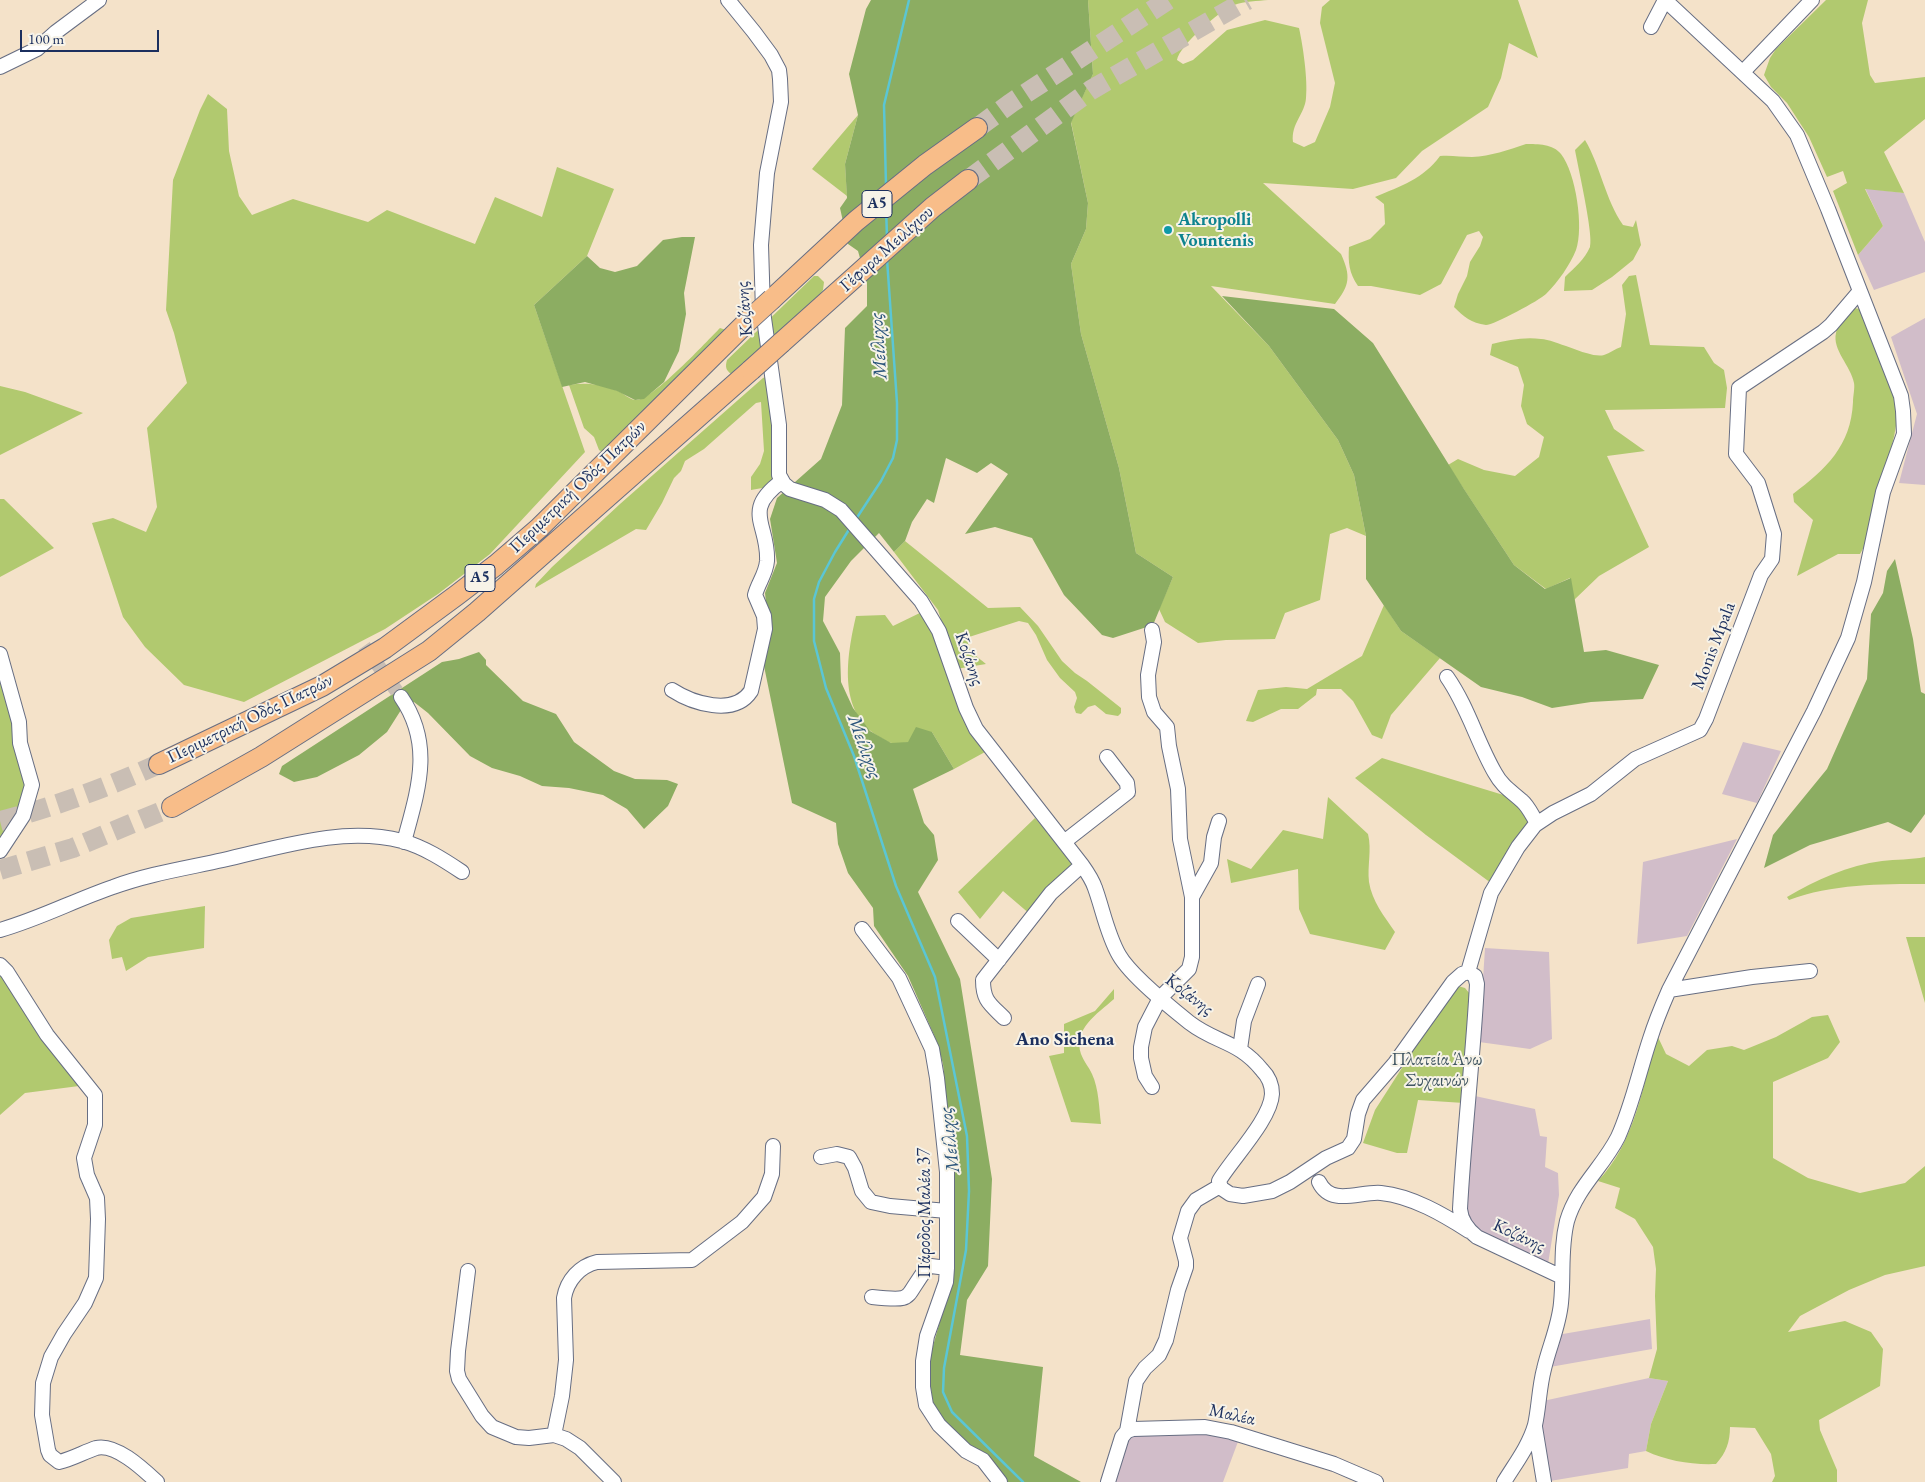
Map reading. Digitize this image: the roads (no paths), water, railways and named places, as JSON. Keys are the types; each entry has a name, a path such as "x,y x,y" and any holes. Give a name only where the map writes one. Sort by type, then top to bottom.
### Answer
{"highway":[{"name":"Περιμετρική Οδός Πατρών","path":"159,764 322,686 386,648 496,565 539,528 749,320 813,260 856,221 944,151 977,128"},
{"name":"Γέφυρα Μειλίχιου","path":"823,306 968,180"},
{"name":"Περιμετρική Οδός Πατρών","path":"172,807 261,757 429,651 477,612 823,306"}],"street":[{"path":"0,67 37,49 98,0"},
{"name":"Κοζάνης","path":"728,0 754,32 779,70 781,102 763,207 761,280 765,328 779,433 778,470 782,481 795,491 822,499 835,506 867,538 930,613 939,631 966,708 976,729 1082,864 1095,888 1110,936 1120,957 1136,976 1160,998 1195,1026 1240,1049 1251,1057 1267,1076 1271,1097 1257,1126 1241,1152 1220,1179 1220,1186"},
{"path":"1504,1482 1526,1446 1534,1426 1540,1386 1560,1312 1561,1254 1571,1209 1584,1185 1607,1155 1618,1135 1630,1105 1655,1024 1669,990 1814,711 1842,652 1854,619 1883,492 1904,434 1901,396 1819,186 1796,135 1773,101 1665,0 1651,27"},
{"path":"1743,72 1812,0"},
{"name":"Monis Mpala","path":"1468,972 1491,893 1518,847 1537,823 1591,794 1635,760 1700,730 1706,719 1761,575 1772,560 1774,546 1774,534 1758,483 1736,454 1739,388 1824,332 1860,291"},
{"path":"672,690 699,702 720,706 737,702 745,698 751,691 765,629 764,616 755,595 763,578 767,563 765,538 759,513 761,504 767,495 782,481"},
{"path":"1152,630 1154,642 1148,675 1149,697 1154,712 1167,727 1168,746 1178,795 1181,848 1192,897 1192,957 1190,969 1160,998 1145,1027 1141,1047 1142,1067 1152,1087"},
{"path":"0,654 19,722 20,743 32,786 23,816 0,851"},
{"path":"1447,677 1461,699 1486,758 1500,782 1505,789 1525,804 1537,823"},
{"path":"401,697 416,724 420,752 417,788 404,842"},
{"path":"1064,842 1128,792 1127,783 1107,757"},
{"path":"1192,897 1211,863 1214,837 1219,821"},
{"path":"0,930 34,919 116,886 320,839 368,836 404,842 437,856 462,872"},
{"path":"1004,1018 987,1002 983,993 983,980 1051,893 1082,864"},
{"path":"958,922 999,960"},
{"name":"Πάροδος Μαλέα 37","path":"862,929 899,978 932,1049 938,1086 947,1172 947,1268 946,1282 927,1336 923,1361 926,1404 939,1425 966,1451 983,1460 1000,1482"},
{"path":"0,965 7,972 47,1035 95,1095 95,1125 84,1158 87,1175 97,1198 96,1278 85,1304 51,1357 43,1383 42,1414 48,1450 50,1455 59,1462 98,1448 109,1449 127,1458 157,1482"},
{"path":"1669,990 1752,977 1810,971"},
{"path":"1108,1482 1122,1437 1127,1431 1136,1381 1159,1355 1166,1340 1178,1290 1186,1267 1180,1238 1188,1212 1196,1200 1220,1186 1225,1193 1239,1196 1272,1191 1290,1182 1326,1158 1348,1148 1354,1139 1358,1114 1363,1100 1395,1063 1452,982 1468,972"},
{"name":"Κοζάνης","path":"1468,972 1475,976 1477,984 1475,1037 1460,1208 1463,1221 1470,1231 1480,1239 1562,1277"},
{"path":"1240,1049 1244,1022 1258,984"},
{"path":"554,1435 562,1396 566,1360 564,1298 571,1280 586,1266 597,1262 692,1260 742,1222 764,1197 772,1174 773,1146"},
{"path":"821,1157 837,1154 848,1157 855,1168 862,1191 871,1202 890,1206 947,1210"},
{"path":"1319,1182 1322,1190 1329,1195 1338,1197 1381,1193 1397,1196 1420,1205 1470,1231"},
{"path":"872,1297 902,1300 909,1295 928,1267 947,1268"},
{"path":"468,1271 458,1351 459,1379 482,1416 492,1427 521,1438 554,1435 573,1442 614,1482"},
{"path":"1534,1426 1544,1482"},
{"name":"Μαλέα","path":"1127,1431 1133,1429 1205,1427 1231,1432 1334,1464 1376,1482"}],"waterway":[{"name":"Μείλιχος","path":"886,186 884,105 909,0"},
{"name":"Μείλιχος","path":"886,206 887,238"},
{"name":"Μείλιχος","path":"856,519 881,481 893,458 897,440 897,403 887,259"},
{"name":"Μείλιχος","path":"850,528 819,582 814,599 814,641 826,688 854,756 896,886 935,977 967,1136 969,1191 966,1250 944,1368 943,1392 952,1412 1023,1482"}],"tunnel":[{"path":"977,128 1011,103 1168,0"},
{"path":"968,180 1091,90 1247,0"},
{"path":"364,646 401,697"},
{"path":"0,821 81,796 159,764"},
{"path":"0,870 73,848 172,807"}],"place":[{"name":"Akropolli Vountenis","path":"1168,230"}],"district":[{"name":"Ano Sichena","path":"1065,1040"}],"park label":[{"name":"Πλατεία Άνω Συχαινών","path":"1437,1070"}]}
